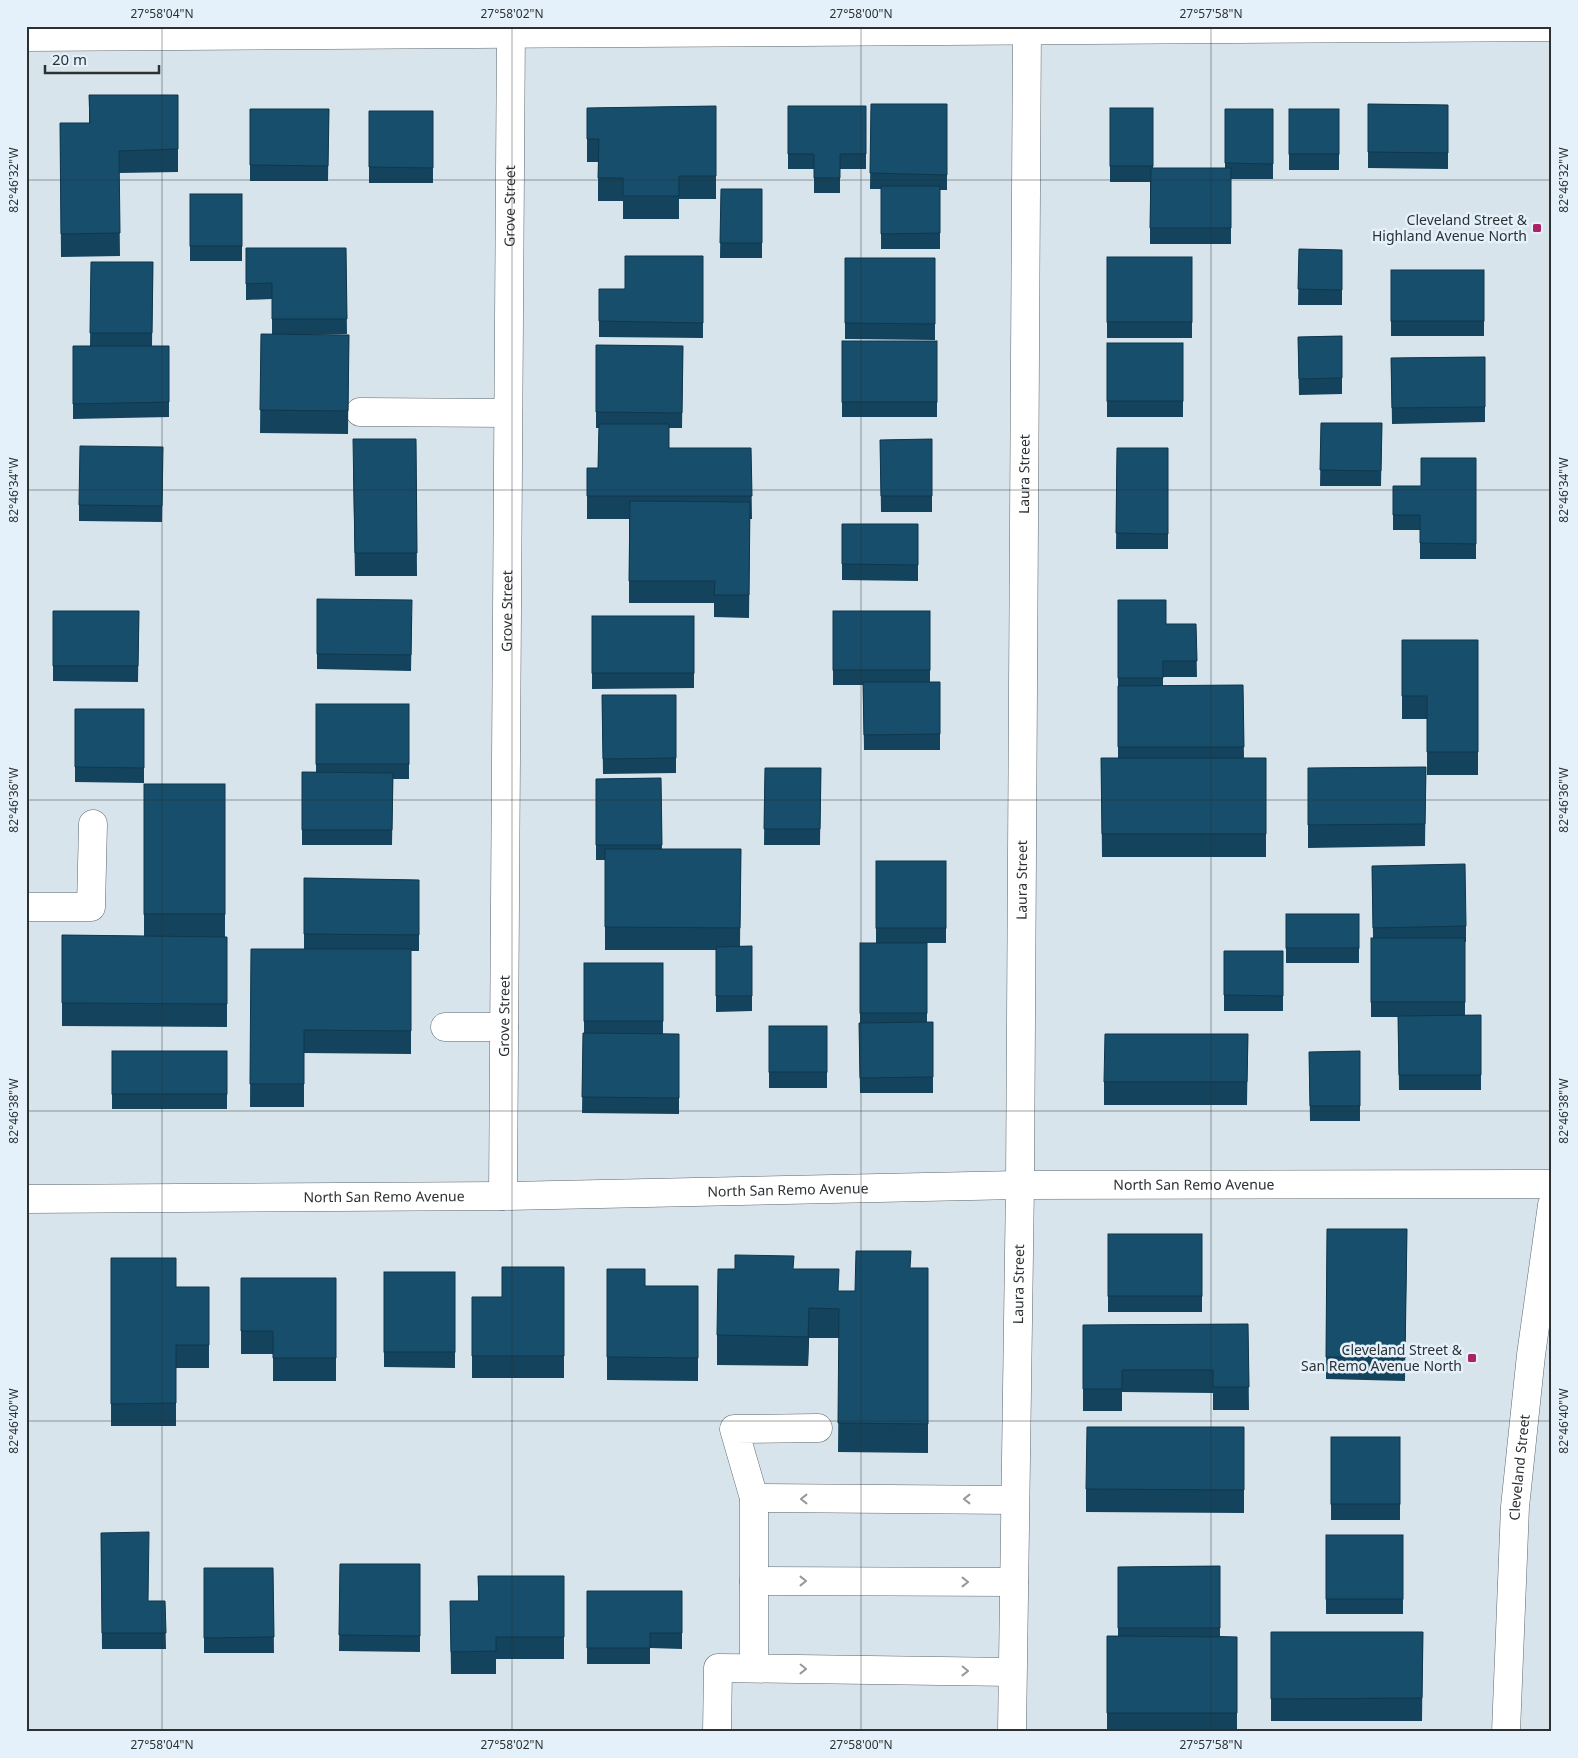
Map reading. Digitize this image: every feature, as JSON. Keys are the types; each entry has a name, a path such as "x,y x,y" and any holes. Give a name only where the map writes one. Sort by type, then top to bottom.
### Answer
{"street":[{"path":"26,37 511,30 1552,27"},
{"name":"Laura Street","path":"1012,1732 1020,1185 1027,28"},
{"name":"Grove Street","path":"503,1196 511,30"},
{"path":"360,412 508,413"},
{"path":"26,907 91,907 94,824"},
{"path":"445,1028 504,1028"},
{"name":"North San Remo Avenue","path":"26,1199 503,1196 1020,1185 1552,1184"},
{"name":"Cleveland Street","path":"1506,1732 1515,1507 1530,1363 1552,1205"},
{"path":"754,1668 754,1498 734,1429 818,1428"},
{"path":"754,1498 1015,1500"},
{"path":"754,1581 1014,1582"},
{"path":"717,1732 718,1668 1012,1672"}],"building":[{"path":"89,95 178,95 178,149 119,151 120,233 61,234 60,123 90,123"},
{"path":"871,104 947,104 947,175 870,173"},
{"path":"1368,104 1448,105 1448,153 1368,152"},
{"path":"716,106 716,176 679,176 679,196 623,196 623,178 598,178 599,139 587,139 587,108"},
{"path":"788,106 866,106 866,154 840,154 840,178 814,178 814,154 788,154"},
{"path":"1110,108 1153,108 1153,166 1110,166"},
{"path":"250,109 329,109 328,166 250,165"},
{"path":"1225,109 1273,109 1273,164 1225,163"},
{"path":"1289,109 1339,109 1339,154 1289,154"},
{"path":"369,111 433,111 433,168 369,167"},
{"path":"1151,168 1231,168 1231,228 1150,228"},
{"path":"881,186 940,186 940,233 881,234"},
{"path":"721,189 762,189 762,243 720,243"},
{"path":"190,194 242,194 242,246 190,246"},
{"path":"246,248 346,248 347,319 272,319 272,283 246,284"},
{"path":"1299,249 1342,250 1342,290 1298,289"},
{"path":"625,256 703,256 703,323 599,321 599,289 625,289"},
{"path":"1107,257 1192,257 1192,322 1107,322"},
{"path":"845,258 935,258 935,324 845,323"},
{"path":"91,262 153,262 152,333 90,333"},
{"path":"1391,270 1484,270 1484,321 1391,321"},
{"path":"261,334 349,335 348,411 260,410"},
{"path":"1342,336 1342,378 1299,379 1298,337"},
{"path":"842,341 937,341 937,402 842,402"},
{"path":"1107,343 1183,343 1183,401 1107,401"},
{"path":"596,345 683,346 682,413 596,412"},
{"path":"73,346 169,346 169,402 73,404"},
{"path":"1485,357 1485,407 1392,408 1391,358"},
{"path":"1321,423 1382,423 1381,471 1320,470"},
{"path":"599,424 669,424 669,448 751,448 752,496 587,496 587,468 598,468"},
{"path":"353,439 416,439 417,553 355,553"},
{"path":"932,439 932,496 881,496 880,440"},
{"path":"80,446 163,447 162,506 79,505"},
{"path":"1117,448 1168,448 1168,534 1116,533"},
{"path":"1421,458 1476,458 1476,544 1420,543 1420,515 1393,515 1393,486 1421,486"},
{"path":"630,501 750,502 749,595 714,595 715,581 629,581"},
{"path":"842,524 918,524 918,565 842,564"},
{"path":"317,599 412,600 411,655 317,654"},
{"path":"1118,600 1166,600 1166,624 1196,624 1197,661 1163,661 1163,678 1118,678"},
{"path":"53,611 139,611 138,666 53,666"},
{"path":"833,611 930,611 930,670 833,670"},
{"path":"592,616 694,616 694,673 592,673"},
{"path":"1402,640 1478,640 1478,752 1427,752 1427,696 1402,696"},
{"path":"863,682 940,682 940,734 864,735"},
{"path":"1243,685 1244,747 1118,747 1118,686"},
{"path":"602,695 676,695 676,758 603,759"},
{"path":"316,704 409,704 409,764 316,764"},
{"path":"75,709 144,709 144,768 75,767"},
{"path":"1101,758 1266,758 1266,834 1102,834"},
{"path":"1426,767 1425,824 1308,825 1308,768"},
{"path":"765,768 821,768 820,829 764,829"},
{"path":"302,772 393,773 392,830 302,830"},
{"path":"661,778 662,845 596,845 596,779"},
{"path":"144,784 225,784 225,914 144,914"},
{"path":"605,849 741,849 740,928 605,927"},
{"path":"876,861 946,861 946,928 876,928"},
{"path":"1465,864 1466,926 1373,928 1372,866"},
{"path":"304,878 419,880 419,935 304,934"},
{"path":"1286,914 1359,914 1359,948 1286,948"},
{"path":"62,935 227,937 227,1004 62,1003"},
{"path":"1371,938 1465,938 1465,1002 1371,1002"},
{"path":"860,943 927,943 927,1013 860,1013"},
{"path":"752,946 752,996 716,996 716,947"},
{"path":"251,949 411,949 411,1031 304,1030 304,1084 250,1084"},
{"path":"1224,951 1283,951 1283,996 1224,995"},
{"path":"584,963 663,963 663,1021 584,1021"},
{"path":"1481,1015 1481,1075 1399,1075 1398,1016"},
{"path":"933,1022 933,1077 860,1078 859,1023"},
{"path":"769,1026 827,1026 827,1072 769,1072"},
{"path":"583,1033 679,1034 679,1098 582,1097"},
{"path":"1105,1034 1248,1034 1247,1082 1104,1082"},
{"path":"112,1051 227,1051 227,1094 112,1094"},
{"path":"1360,1051 1360,1106 1310,1106 1309,1052"},
{"path":"1327,1229 1407,1229 1405,1358 1326,1357"},
{"path":"1108,1234 1202,1234 1202,1296 1108,1296"},
{"path":"856,1251 911,1251 910,1268 928,1268 928,1424 838,1423 839,1309 809,1308 808,1337 717,1335 718,1269 735,1269 735,1255 794,1256 793,1269 839,1269 838,1291 855,1291"},
{"path":"111,1258 176,1258 176,1287 209,1287 209,1345 176,1345 176,1403 111,1404"},
{"path":"502,1267 564,1267 564,1356 472,1356 472,1297 502,1297"},
{"path":"607,1269 645,1269 645,1286 698,1286 698,1358 607,1357"},
{"path":"384,1272 455,1272 455,1352 384,1352"},
{"path":"241,1278 336,1278 336,1358 273,1358 273,1331 241,1331"},
{"path":"1248,1324 1249,1387 1213,1387 1213,1370 1122,1370 1122,1389 1083,1389 1083,1325"},
{"path":"1087,1427 1244,1427 1244,1490 1086,1489"},
{"path":"1331,1437 1400,1437 1400,1504 1331,1504"},
{"path":"149,1532 148,1601 165,1601 166,1633 102,1633 101,1533"},
{"path":"1326,1535 1403,1535 1403,1599 1326,1599"},
{"path":"340,1564 420,1564 420,1636 339,1635"},
{"path":"1220,1566 1220,1628 1118,1628 1118,1567"},
{"path":"204,1568 273,1568 274,1637 204,1638"},
{"path":"478,1576 564,1576 564,1637 496,1637 496,1651 451,1652 450,1601 479,1601"},
{"path":"587,1591 682,1591 682,1633 650,1633 650,1648 587,1648"},
{"path":"1271,1632 1423,1632 1422,1698 1271,1699"},
{"path":"1107,1636 1237,1637 1237,1713 1107,1713"}],"place":[{"name":"Cleveland Street & Highland Avenue North","path":"1537,228"},
{"name":"Cleveland Street & San Remo Avenue North","path":"1472,1358"}]}
